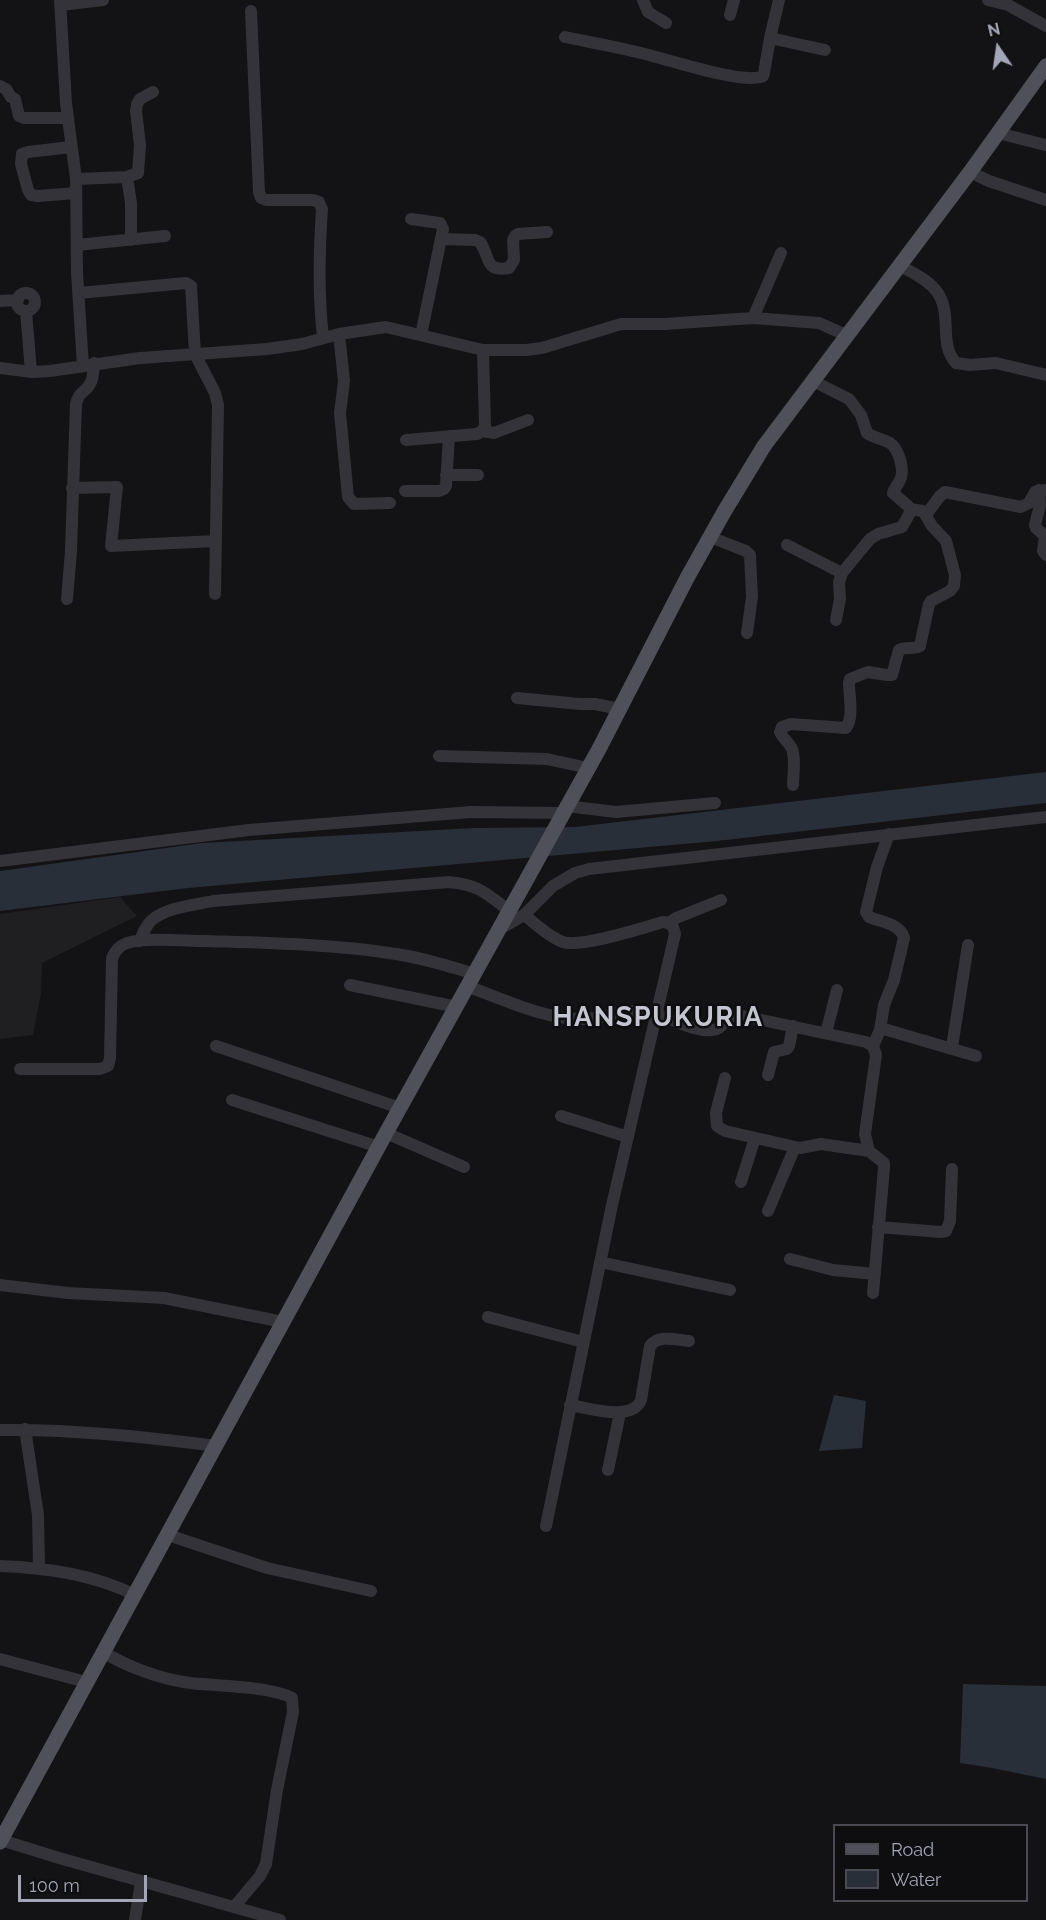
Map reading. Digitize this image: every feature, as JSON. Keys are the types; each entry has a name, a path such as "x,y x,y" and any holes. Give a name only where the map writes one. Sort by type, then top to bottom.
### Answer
{"main road":[{"path":"0,1841 44,1764 102,1652 217,1446 378,1147 588,768 710,537 764,446 970,172 1046,66"}],"street":[{"path":"67,599 76,404 78,396 89,387 92,379 79,293 76,180 67,118 61,2 103,0"},
{"path":"643,0 648,12 666,23"},
{"path":"730,15 734,0"},
{"path":"565,37 635,51 722,74 757,79 764,73 779,0"},
{"path":"988,0 1008,5 1046,26"},
{"path":"251,11 259,192 261,198 266,200 319,202 322,209 319,263 323,337"},
{"path":"770,38 825,50"},
{"path":"0,86 6,88 11,97 15,99 19,116 67,118"},
{"path":"76,180 128,177 138,173 140,145 135,111 140,99 153,92"},
{"path":"998,133 1045,145"},
{"path":"71,147 22,154 21,164 28,190 32,195 76,193"},
{"path":"970,172 989,181 1046,200"},
{"path":"128,177 131,202 131,240"},
{"path":"411,219 440,223 443,229 421,335"},
{"path":"441,239 480,242 491,266 498,270 508,268 512,264 514,260 513,240 518,234 548,232"},
{"path":"77,245 165,236"},
{"path":"753,318 781,253"},
{"path":"899,264 938,293 942,302 948,350 956,363 970,366 996,363 1046,375"},
{"path":"79,293 189,284 191,286 195,354 217,398 215,594"},
{"path":"0,301 18,300 20,308 26,311 31,372"},
{"path":"0,368 31,372 50,371 88,364 267,349 387,327 483,350 526,351 629,323 664,324 753,318 819,323 848,336"},
{"path":"339,334 345,381 340,413 348,497 354,504 390,503"},
{"path":"406,440 477,434 482,431 485,426 483,350"},
{"path":"793,785 793,753 789,744 781,736 782,727 791,724 846,728 849,724 850,712 850,679 868,672 892,675 899,650 915,649 920,646 928,604 950,591 954,586 955,575 946,541 920,509 910,508 892,493 902,473 895,448 890,443 867,434 861,415 849,399 813,381"},
{"path":"482,431 494,433 528,420"},
{"path":"405,491 444,489 449,436"},
{"path":"446,475 478,475"},
{"path":"72,488 117,487 111,546 216,541"},
{"path":"926,515 945,492 1021,507 1029,504 1031,497 1042,490"},
{"path":"1042,490 1035,525 1045,536 1043,551 1046,555"},
{"path":"836,620 842,573 870,539 878,534 902,527 911,512 910,508"},
{"path":"710,537 750,555 752,597 747,633"},
{"path":"787,545 842,573"},
{"path":"517,699 595,704 620,709"},
{"path":"440,756 547,759 588,768"},
{"path":"0,861 249,830 471,812 616,812 715,802"},
{"path":"498,930 524,915 553,886 575,873 589,869 1046,817"},
{"path":"873,1046 880,1030 884,1005 894,980 904,938 903,932 898,928 869,917 866,912 890,834"},
{"path":"140,940 151,921 187,906 213,901 272,896 449,882 468,884 483,890 508,910"},
{"path":"669,923 676,918 722,900"},
{"path":"524,915 563,942 571,943 612,936 663,922 673,927 674,942 600,1262 546,1526"},
{"path":"20,1069 100,1069 108,1066 112,958 116,948 127,943 140,940 329,946 397,954 436,962 530,1008 576,1019 642,1011 714,1031 731,1015 738,1015 866,1042 873,1046 876,1055 865,1134 869,1151"},
{"path":"952,1047 968,945"},
{"path":"350,985 457,1007"},
{"path":"826,1034 837,990"},
{"path":"768,1075 774,1052 787,1049 789,1046 793,1026"},
{"path":"880,1030 884,1029 952,1047 976,1056"},
{"path":"216,1046 400,1108"},
{"path":"725,1078 716,1113 717,1126 725,1131 800,1148 821,1144 869,1151 884,1163 873,1293"},
{"path":"232,1100 378,1147"},
{"path":"561,1116 628,1137"},
{"path":"386,1133 464,1167"},
{"path":"741,1182 755,1138"},
{"path":"768,1211 795,1147"},
{"path":"878,1227 946,1231 950,1221 952,1170"},
{"path":"790,1259 833,1270 874,1274"},
{"path":"600,1262 730,1290"},
{"path":"0,1285 68,1293 164,1298 283,1322"},
{"path":"488,1317 584,1342"},
{"path":"570,1405 620,1413 633,1410 642,1401 652,1342 664,1339 689,1341"},
{"path":"608,1470 620,1413"},
{"path":"0,1430 148,1438 217,1446"},
{"path":"25,1430 38,1515 39,1569"},
{"path":"168,1535 267,1568 371,1591"},
{"path":"0,1566 62,1572 100,1582 135,1595"},
{"path":"102,1652 131,1667 172,1680 252,1689 292,1698 293,1712 277,1790 266,1864 260,1876 234,1907"},
{"path":"0,1659 86,1682"},
{"path":"0,1841 278,1920"},
{"path":"135,1920 141,1881"}],"shaded area":[{"path":"120,897 137,916 42,963 41,994 33,1035 0,1039 0,914"}],"water":[{"path":"1046,772 1046,803 717,841 188,888 0,911 0,871 202,843 474,828 575,827"},
{"path":"834,1395 866,1401 862,1448 819,1451"},
{"path":"963,1684 1046,1686 1046,1779 960,1763"}],"district":[{"name":"HANSPUKURIA","path":"658,1018"}]}
